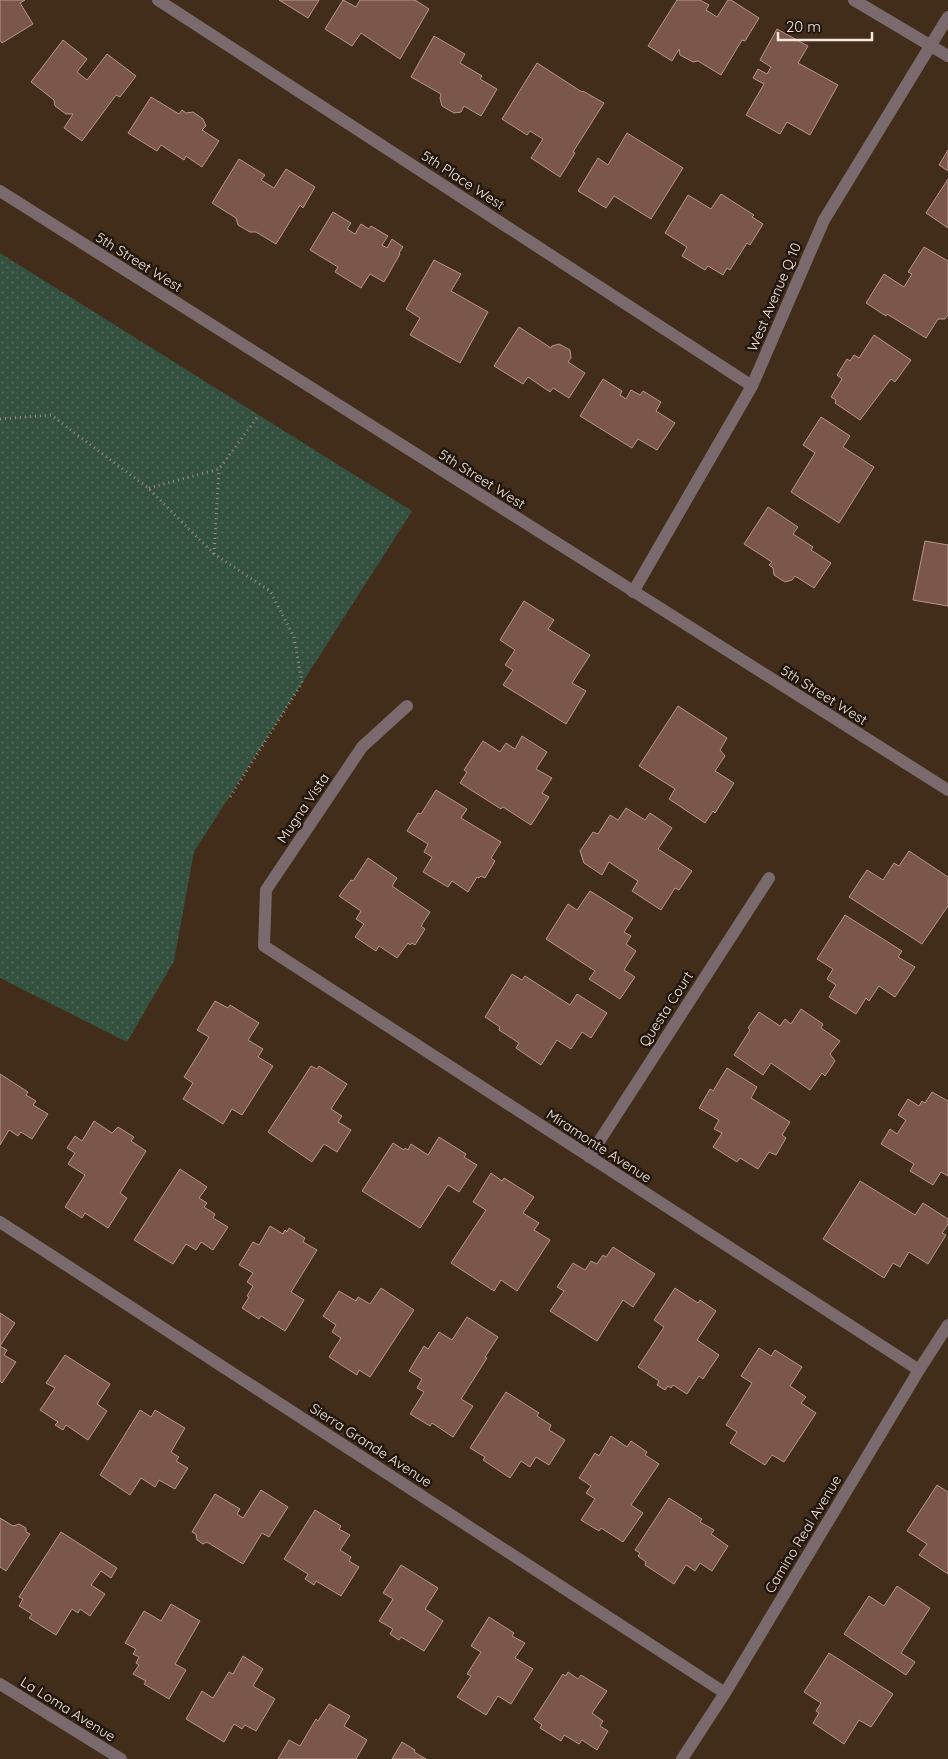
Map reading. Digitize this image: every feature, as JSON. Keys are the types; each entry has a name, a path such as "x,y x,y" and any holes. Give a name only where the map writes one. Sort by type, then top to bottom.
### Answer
{"street":[{"name":"5th Place West","path":"158,0 752,386"},
{"path":"854,0 948,56"},
{"name":"West Avenue Q 10","path":"633,592 752,386 824,220 948,17"},
{"name":"5th Street West","path":"0,191 948,790"},
{"name":"Mugna Vista","path":"264,946 266,890 362,747 407,706"},
{"name":"Questa Court","path":"589,1157 769,878"},
{"name":"Miramonte Avenue","path":"264,946 919,1370"},
{"name":"Sierra Grande Avenue","path":"0,1222 725,1693"},
{"name":"Camino Real Avenue","path":"682,1759 725,1693 948,1325"},
{"name":"La Loma Avenue","path":"0,1684 121,1759"}],"path":[{"path":"0,420 50,415 148,488 214,554 270,590 294,636 302,683 229,799"},
{"path":"214,554 219,470 259,415"},
{"path":"148,488 219,470"}],"green space":[{"path":"0,253 412,511 194,852 174,961 127,1042 0,978"}],"building":[{"path":"0,0 25,0 20,3 33,24 2,43 0,40"},
{"path":"279,0 319,0 308,18"},
{"path":"343,0 356,7 360,0 415,0 429,9 400,59 361,33 352,46 325,29"},
{"path":"677,0 700,0 709,5 706,10 717,17 728,0 731,0 759,18 745,41 742,40 721,75 698,61 693,62 680,55 679,49 672,61 648,46"},
{"path":"777,29 808,46 798,63 838,85 810,135 787,122 780,134 746,115 764,84 753,78 758,69 767,74 771,67 760,60"},
{"path":"434,36 465,54 460,63 482,76 480,79 497,89 481,116 464,106 461,112 454,113 442,106 441,94 411,77"},
{"path":"63,40 87,59 77,72 87,80 107,54 136,76 120,97 116,95 82,141 64,128 73,114 66,114 55,106 54,100 31,82"},
{"path":"537,63 582,92 604,103 573,152 575,153 560,177 531,158 543,139 530,131 527,135 502,119"},
{"path":"151,97 179,114 182,110 186,113 193,112 203,119 206,126 202,130 219,141 202,167 186,156 184,160 161,145 157,151 128,133"},
{"path":"627,133 683,168 651,219 614,196 606,208 578,191 598,158 608,165"},
{"path":"948,150 948,171 939,165"},
{"path":"239,159 265,175 261,180 274,188 286,169 315,187 303,208 300,205 276,244 256,232 250,232 238,225 236,218 212,203"},
{"path":"948,179 948,228 926,213"},
{"path":"721,194 754,215 752,217 763,224 750,245 747,243 730,270 727,268 723,275 708,266 705,270 682,256 687,247 665,233 688,195 711,209"},
{"path":"333,212 351,223 347,229 355,234 361,224 369,229 371,226 388,236 382,245 387,248 392,239 403,247 384,282 370,274 361,288 335,272 338,267 310,250"},
{"path":"924,247 948,261 948,315 945,319 938,319 926,338 866,303 884,274 904,287 912,274 908,272"},
{"path":"434,260 461,274 451,291 488,312 460,363 410,335 420,318 406,309"},
{"path":"519,327 551,348 559,344 570,350 571,358 568,362 585,373 569,398 553,388 550,392 528,377 523,384 494,366"},
{"path":"874,335 911,360 895,382 891,379 860,420 835,403 836,400 831,397 842,379 837,375 847,359 850,361 854,355 859,358"},
{"path":"603,379 622,391 620,395 626,399 631,390 640,395 643,391 661,402 656,411 675,423 657,450 638,439 632,448 580,416"},
{"path":"821,417 850,436 843,447 874,467 839,523 791,492 815,453 803,445"},
{"path":"768,507 798,527 793,534 813,547 811,550 831,563 814,588 795,576 792,580 785,582 774,575 773,568 769,565 772,562 744,544"},
{"path":"925,541 948,545 948,606 913,600"},
{"path":"524,601 554,620 548,629 590,655 572,683 586,691 566,724 503,685 513,670 505,665 515,650 500,640"},
{"path":"678,706 727,738 720,750 725,756 715,771 734,783 715,813 713,811 705,823 669,799 675,789 639,766"},
{"path":"522,736 547,752 536,769 552,778 542,793 549,797 531,825 503,807 501,809 460,783 467,772 464,770 483,741 500,752 506,743 515,749"},
{"path":"436,790 467,809 461,818 501,842 491,858 495,861 485,878 477,877 468,892 452,881 448,887 423,872 432,857 424,852 428,844 407,831 418,813 421,814"},
{"path":"626,808 645,820 650,813 672,828 658,849 692,871 679,890 675,888 661,910 632,891 638,881 609,862 602,875 584,863 580,851 593,832 598,834 610,815 618,820"},
{"path":"909,851 948,877 948,906 922,944 849,897 867,870 883,880 894,863 899,866"},
{"path":"368,858 397,878 392,886 430,912 421,926 425,929 415,945 408,943 397,958 379,946 376,951 355,937 364,924 356,919 361,911 339,896 351,880 353,881"},
{"path":"590,891 633,918 624,932 631,936 626,944 636,951 624,970 635,977 620,999 589,979 595,971 546,939 568,904 577,910"},
{"path":"845,915 902,951 898,957 915,967 895,997 879,986 869,1001 866,998 856,1014 829,997 836,985 827,979 833,969 817,959"},
{"path":"512,974 522,980 525,976 570,1005 577,994 607,1013 591,1038 582,1032 571,1049 557,1040 541,1065 516,1048 519,1043 499,1030 500,1027 485,1017"},
{"path":"215,1001 228,1008 230,1005 259,1023 248,1040 263,1049 258,1057 273,1066 242,1115 232,1109 223,1124 183,1099 193,1083 184,1077 209,1037 197,1030"},
{"path":"801,1009 823,1024 821,1028 840,1041 830,1054 835,1061 825,1076 822,1073 810,1090 771,1063 763,1075 734,1055 759,1012 780,1026 785,1019 791,1024"},
{"path":"311,1066 317,1069 319,1066 347,1084 331,1109 342,1116 338,1122 351,1130 337,1152 324,1144 312,1162 268,1132"},
{"path":"727,1068 757,1087 751,1098 790,1122 782,1135 786,1138 776,1155 769,1152 758,1169 740,1158 737,1162 713,1147 722,1133 714,1129 719,1120 699,1108 710,1089 713,1091"},
{"path":"0,1074 28,1092 26,1095 36,1101 33,1105 48,1114 32,1139 21,1132 18,1136 9,1130 0,1145"},
{"path":"932,1092 948,1101 948,1176 941,1172 933,1185 910,1171 914,1164 881,1144 890,1129 897,1134 906,1120 898,1115 908,1099 919,1106 922,1101 925,1103"},
{"path":"94,1121 112,1133 118,1127 134,1137 131,1141 146,1151 120,1193 127,1198 108,1228 85,1213 82,1218 65,1207 85,1175 68,1164 75,1153 67,1148 75,1136 82,1141"},
{"path":"439,1137 466,1154 464,1157 477,1165 459,1192 448,1185 420,1228 362,1191 393,1143 404,1150 405,1148 408,1150 411,1144 428,1155"},
{"path":"180,1169 207,1187 199,1198 207,1203 204,1207 215,1214 213,1218 228,1227 213,1250 201,1242 196,1250 186,1244 173,1264 134,1240"},
{"path":"491,1173 502,1181 504,1178 534,1197 523,1213 539,1223 534,1230 550,1240 517,1291 501,1280 494,1291 451,1263 486,1210 473,1202"},
{"path":"860,1181 915,1215 923,1203 948,1219 948,1224 942,1233 946,1235 928,1264 909,1252 900,1267 893,1263 884,1278 823,1239"},
{"path":"270,1226 283,1234 289,1228 305,1238 303,1242 317,1250 291,1292 304,1300 285,1331 261,1316 259,1319 242,1308 253,1286 247,1282 253,1273 239,1265 253,1242 259,1245"},
{"path":"613,1247 655,1274 633,1307 623,1300 597,1341 550,1311 564,1291 557,1287 573,1263 585,1270 591,1261 597,1264 603,1255 606,1257"},
{"path":"381,1288 414,1310 370,1377 359,1370 357,1375 329,1357 341,1338 332,1332 336,1325 323,1316 339,1291 356,1301 358,1297 370,1304"},
{"path":"675,1288 698,1303 700,1300 716,1311 697,1340 719,1355 703,1379 699,1376 687,1394 673,1385 671,1388 668,1386 665,1390 657,1385 659,1381 638,1367 664,1327 654,1320"},
{"path":"0,1313 15,1323 0,1346"},
{"path":"467,1317 498,1337 461,1399 473,1406 453,1437 432,1423 430,1426 410,1414 424,1392 417,1388 422,1379 409,1371 424,1346 428,1349 439,1332 452,1340"},
{"path":"0,1346 7,1350 4,1355 16,1362 2,1383 0,1381"},
{"path":"759,1348 771,1356 775,1350 802,1367 790,1386 806,1397 801,1403 816,1413 784,1462 772,1455 765,1465 730,1443 737,1432 726,1425 752,1383 741,1376"},
{"path":"65,1355 110,1384 97,1404 107,1411 88,1440 66,1425 63,1430 55,1425 58,1422 40,1410 55,1388 46,1383"},
{"path":"506,1392 539,1413 537,1416 551,1425 549,1430 565,1440 549,1465 536,1457 530,1467 521,1461 510,1478 483,1460 485,1457 470,1448"},
{"path":"140,1410 151,1417 155,1410 185,1428 171,1452 179,1457 176,1461 188,1468 175,1489 159,1480 155,1487 141,1478 130,1495 100,1475"},
{"path":"611,1436 627,1447 631,1441 647,1452 645,1455 659,1464 631,1505 643,1513 623,1542 601,1528 599,1531 581,1520 595,1499 586,1493 591,1486 579,1478 595,1453 599,1456"},
{"path":"937,1485 948,1492 948,1574 919,1555 927,1544 907,1531"},
{"path":"261,1490 288,1507 269,1537 262,1533 243,1564 207,1542 203,1544 197,1540 196,1534 192,1532 215,1494 240,1509 237,1514 243,1518"},
{"path":"669,1498 702,1519 700,1522 714,1530 711,1534 728,1546 712,1571 700,1563 695,1571 686,1565 674,1584 645,1565 646,1562 638,1556 640,1553 635,1550"},
{"path":"315,1510 341,1526 339,1529 350,1535 340,1550 351,1557 349,1561 359,1567 341,1596 316,1581 314,1585 305,1579 308,1574 284,1559"},
{"path":"0,1518 13,1526 19,1524 26,1528 26,1532 30,1534 6,1571 0,1567"},
{"path":"61,1532 117,1568 111,1578 101,1571 91,1585 105,1594 90,1616 80,1609 78,1613 72,1609 56,1635 29,1618 32,1614 19,1606 23,1599 19,1597"},
{"path":"401,1565 438,1588 425,1609 443,1621 424,1651 401,1637 399,1640 390,1634 393,1629 379,1621 393,1599 383,1593"},
{"path":"897,1586 930,1608 901,1653 915,1662 906,1675 844,1634 869,1596 884,1606"},
{"path":"171,1604 200,1621 175,1664 186,1670 169,1699 144,1684 146,1681 133,1674 139,1665 136,1663 139,1657 133,1654 136,1649 125,1643 144,1611 161,1621"},
{"path":"489,1617 514,1633 512,1636 525,1643 515,1658 533,1669 511,1704 498,1696 486,1715 457,1697 471,1676 467,1674 481,1652 471,1646"},
{"path":"829,1653 893,1694 871,1727 859,1720 844,1744 813,1723 819,1713 816,1711 821,1703 804,1692"},
{"path":"243,1656 263,1669 253,1686 275,1699 256,1731 245,1725 242,1729 234,1724 224,1742 186,1719 202,1691 213,1698 229,1672 233,1674"},
{"path":"568,1672 578,1679 581,1675 607,1691 592,1713 603,1721 600,1726 608,1731 597,1750 582,1740 579,1744 564,1735 561,1741 540,1728 542,1725 534,1719 563,1674 566,1676"},
{"path":"329,1704 350,1716 344,1726 367,1740 356,1759 278,1759 289,1740 300,1746 316,1719 318,1721"},
{"path":"402,1742 415,1750 414,1752 426,1759 392,1759"}]}
